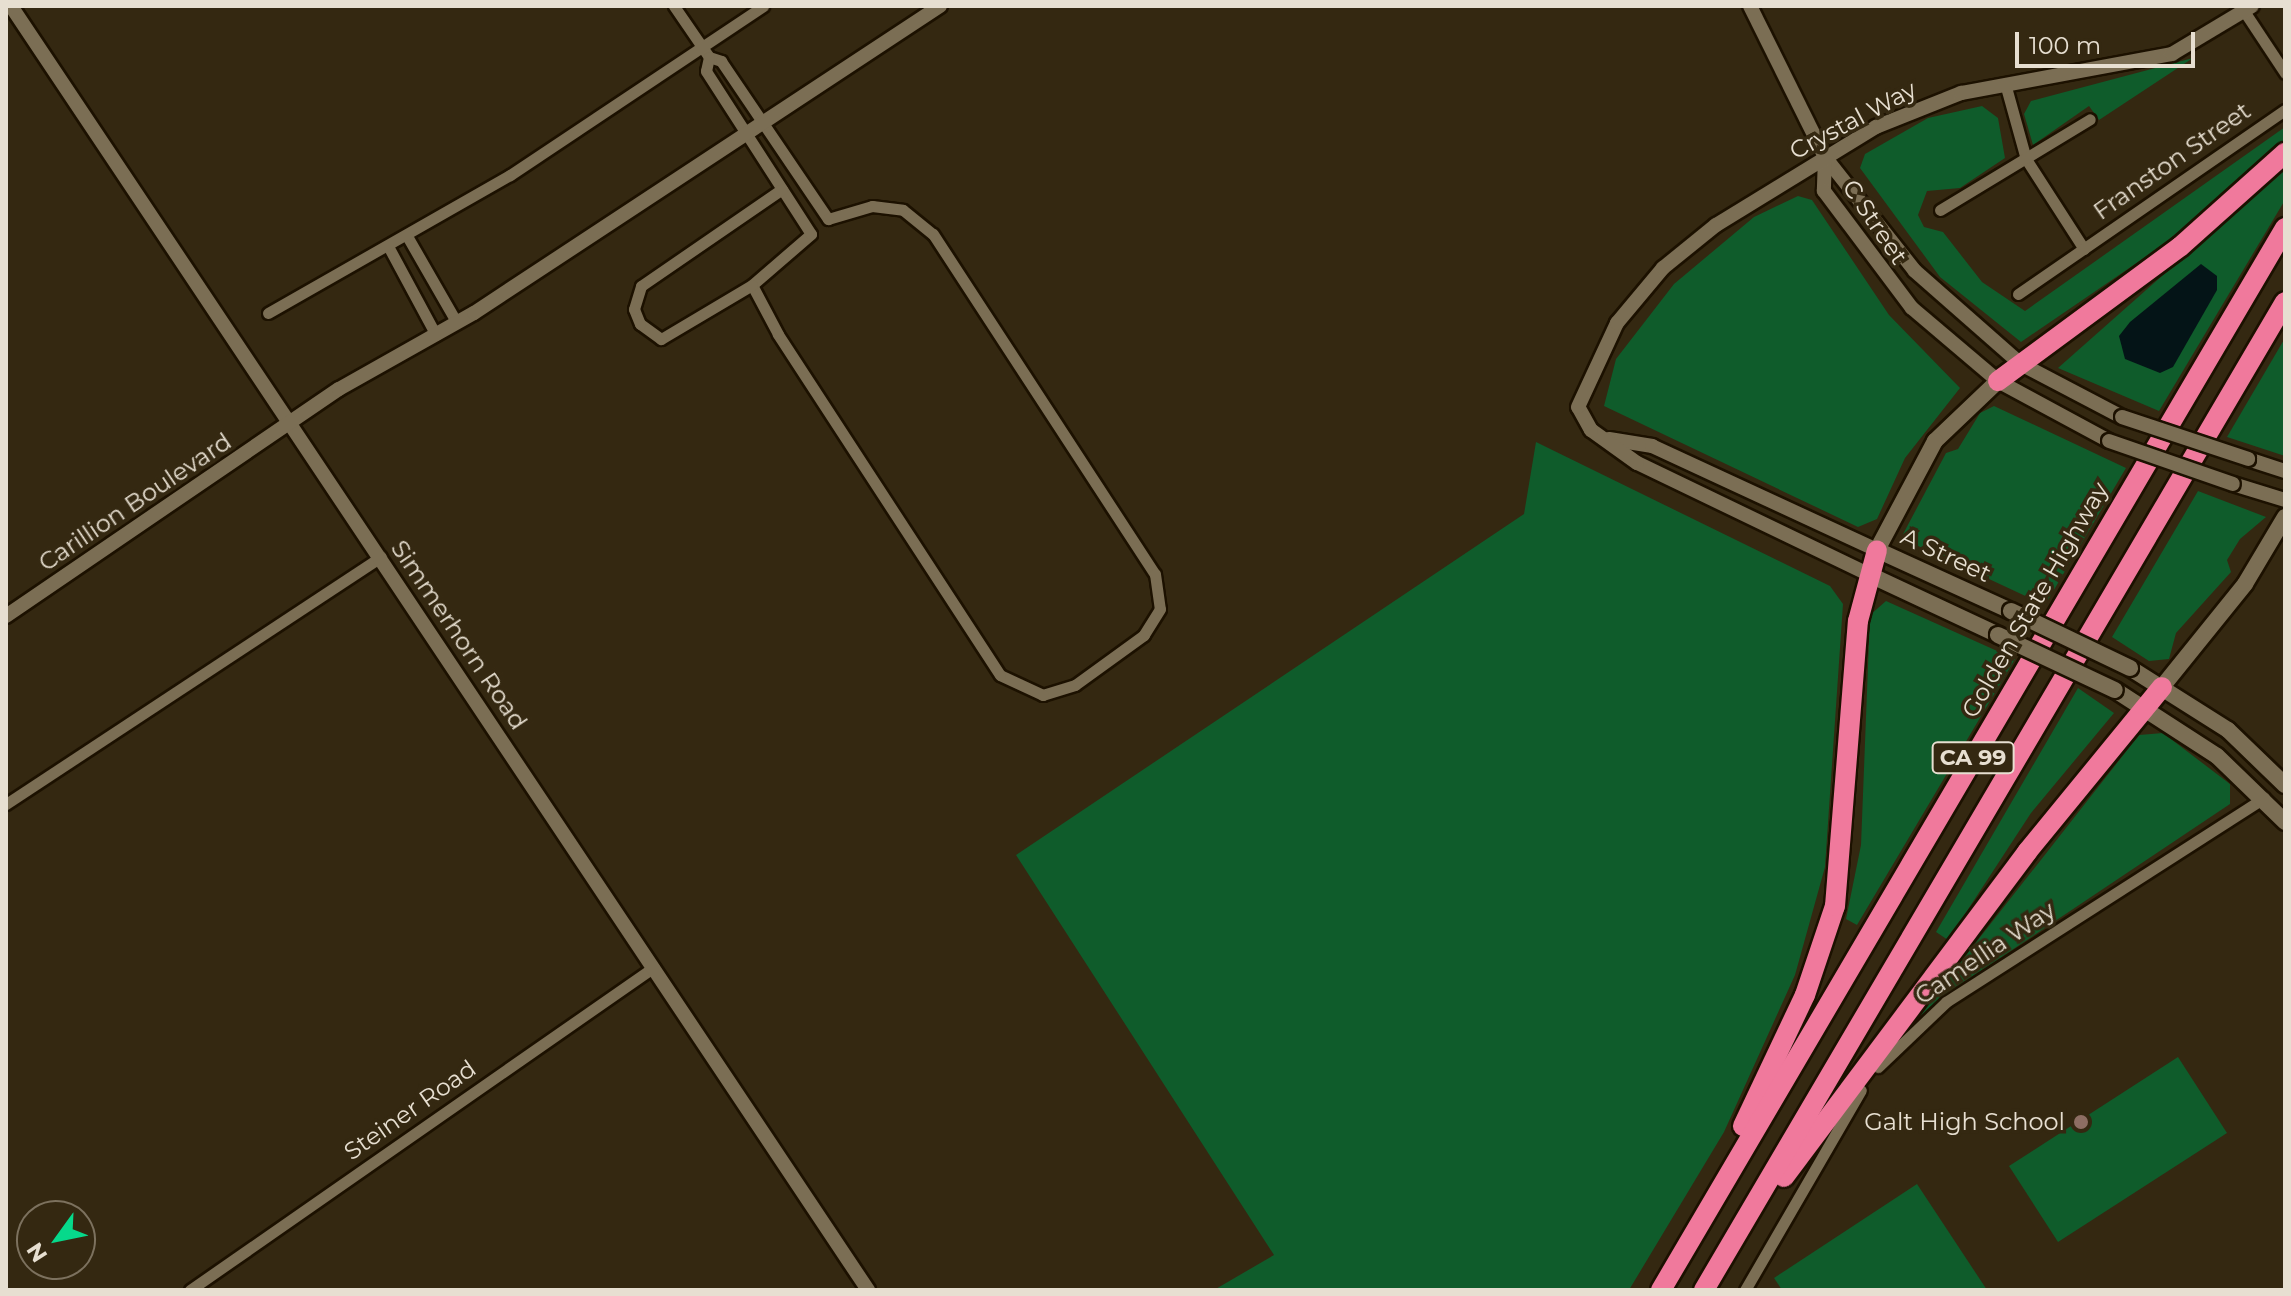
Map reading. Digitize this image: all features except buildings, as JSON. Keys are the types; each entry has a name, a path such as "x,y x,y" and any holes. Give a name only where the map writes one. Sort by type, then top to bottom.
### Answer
{"highway":[{"path":"1998,381 2181,246 2285,153"},
{"name":"Golden State Highway","path":"1666,1282 2285,228"},
{"name":"CA 99","path":"1704,1290 2285,302"},
{"path":"1666,1282 1787,1037 1835,906 1868,574 1877,550"},
{"path":"1722,1261 2162,687"}],"main road":[{"path":"1877,550 1935,441 1998,381"},
{"path":"2162,687 2245,584 2285,517"},
{"name":"A Street","path":"1877,550 2130,668 2228,730 2285,785"},
{"name":"A Street","path":"1868,574 2145,706 2264,798 2285,822"},
{"name":"A Street","path":"2264,798 2285,805"}],"street":[{"name":"Simmerhorn Road","path":"11,6 868,1290"},
{"path":"674,6 709,57 721,61 828,219 872,206 903,210 933,234 1155,574 1160,609 1144,635 1075,685 1043,695 1000,675 752,285"},
{"path":"268,313 407,236 763,6"},
{"name":"Carillion Boulevard","path":"6,616 289,424 457,323 748,135 940,6"},
{"path":"1750,6 1825,157"},
{"path":"2248,9 2285,73"},
{"name":"Crystal Way","path":"1582,420 1582,392 1617,323 1663,268 1716,225 1825,157 1923,105 2161,57 2248,9"},
{"path":"709,57 706,71 811,234 752,285 661,339 634,309 641,286 782,189"},
{"name":"Franston Street","path":"2006,87 2026,159 2084,249"},
{"name":"Franston Street","path":"2018,294 2285,110"},
{"path":"1940,210 2090,119"},
{"name":"C Street","path":"1825,157 1936,294 2021,364 2122,417 2285,471"},
{"name":"C Street","path":"1825,157 1824,191 1881,274 1998,381 2109,441 2285,500"},
{"path":"407,236 457,323"},
{"path":"388,246 436,335"},
{"name":"A Street","path":"1582,420 1637,463 1868,574"},
{"name":"A Street","path":"1604,438 1652,446 1877,550"},
{"path":"6,804 381,557"},
{"name":"Camellia Way","path":"1745,1290 1846,1112 1904,1038 1946,1002 2264,798"},
{"name":"Steiner Road","path":"190,1290 654,967"}],"green space":[{"path":"2193,58 2099,120 2089,106 2033,145 2024,114 2031,101"},
{"path":"1982,106 1998,118 2005,158 1960,188 1927,191 1918,215 1924,227 1943,232 1982,282 2025,311 2285,127 2285,140 2182,232 2021,342 1940,277 1860,168 1865,154 1928,118"},
{"path":"2285,167 2285,200 2159,411 2058,368"},
{"path":"1798,196 1812,200 1889,315 1960,388 1905,458 1877,519 1858,527 1604,406 1616,359 1674,284 1754,217"},
{"path":"2285,338 2285,456 2227,437"},
{"path":"1994,406 2126,468 2045,605 1901,538 1946,453 1958,449 1980,413"},
{"path":"1536,442 1830,586 1843,604 1825,867 1795,975 1724,1132 1629,1290 1214,1290 1274,1255 1016,855 1524,514"},
{"path":"2198,491 2266,517 2240,539 2227,560 2231,572 2176,633 2169,659 2149,661 2112,637"},
{"path":"1886,601 2015,659 1857,925 1846,919 1861,845 1870,615"},
{"path":"2078,688 2114,713 2031,813 1948,940 1936,932"},
{"path":"2163,733 2230,784 2230,804 1970,978 1904,1034 2139,735"},
{"path":"2178,1057 2227,1133 2058,1242 2009,1166"},
{"path":"1917,1184 1987,1290 1782,1290 1774,1278"}],"shaded area":[{"path":"2201,264 2217,276 2217,290 2173,367 2160,373 2125,359 2119,336 2130,322"}],"place":[{"name":"Galt High School","path":"2081,1122"}]}
